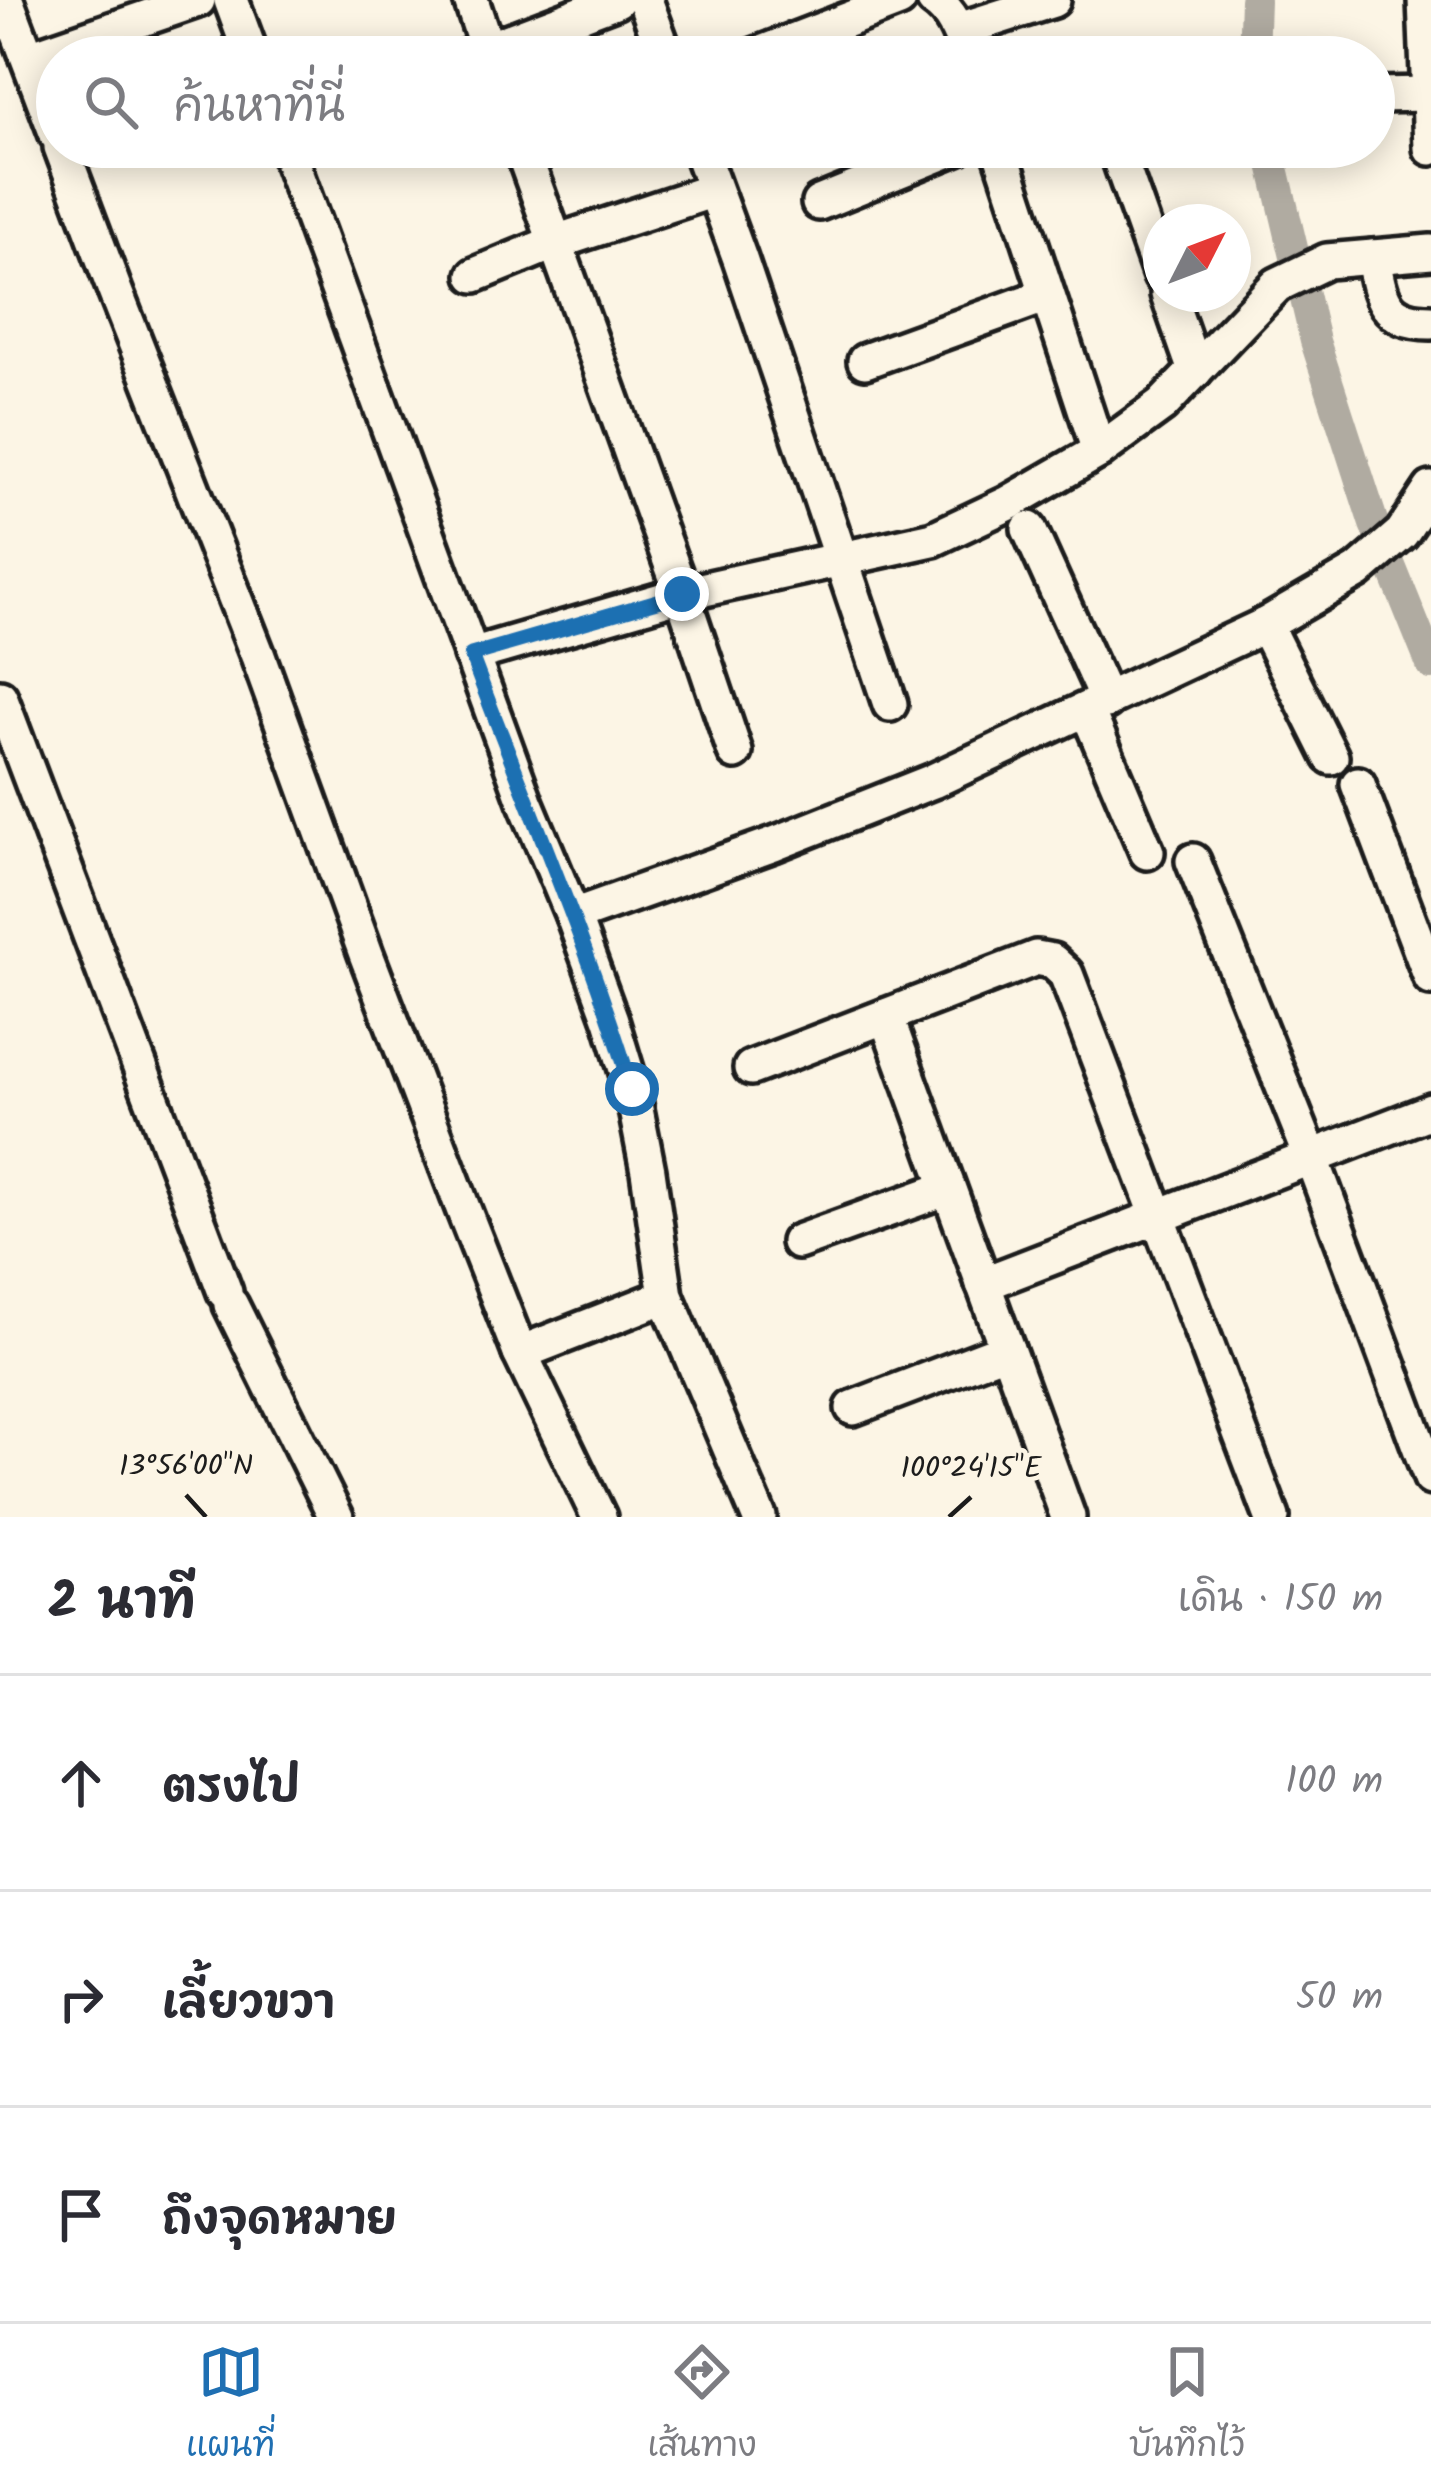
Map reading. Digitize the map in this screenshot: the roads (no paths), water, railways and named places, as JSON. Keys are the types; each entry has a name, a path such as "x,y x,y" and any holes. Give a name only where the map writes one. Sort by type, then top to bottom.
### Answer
{"street":[{"path":"6,0 36,79"},
{"path":"92,36 198,0"},
{"path":"230,0 244,36"},
{"path":"471,0 478,36"},
{"path":"527,36 617,0"},
{"path":"645,0 658,36"},
{"path":"806,36 899,0"},
{"path":"934,0 940,2 959,36"},
{"path":"980,36 1053,0"},
{"path":"1425,0 1431,148"},
{"path":"28,58 36,55"},
{"path":"1395,95 1429,94"},
{"path":"70,168 520,1353 599,1517"},
{"path":"294,168 610,1020 632,1089 666,1296 760,1517"},
{"path":"528,168 735,752"},
{"path":"707,168 890,704"},
{"path":"819,203 905,168"},
{"path":"1006,168 1099,451"},
{"path":"1122,168 1143,226"},
{"path":"475,275 554,243 715,190"},
{"path":"471,655 682,594 946,534 1099,451 1162,405 1277,285 1328,261 1431,252"},
{"path":"1373,257 1378,290 1388,307 1407,322 1431,322"},
{"path":"865,361 1048,295"},
{"path":"1174,312 1195,370"},
{"path":"573,916 933,782 1265,626 1358,572 1402,533 1431,489"},
{"path":"1029,529 1147,852"},
{"path":"1265,626 1331,757"},
{"path":"0,697 228,1299 336,1517"},
{"path":"1358,784 1431,977"},
{"path":"1193,861 1312,1159 1431,1478"},
{"path":"751,1068 1036,958 1052,961 1066,974 1272,1517"},
{"path":"886,1016 1068,1517"},
{"path":"983,1284 1431,1111"},
{"path":"798,1243 948,1188"},
{"path":"520,1353 666,1296"},
{"path":"853,1408 1006,1349"}],"waterway":[{"path":"1254,36 1255,0"},
{"path":"1274,168 1315,341 1374,524 1431,665"}]}
